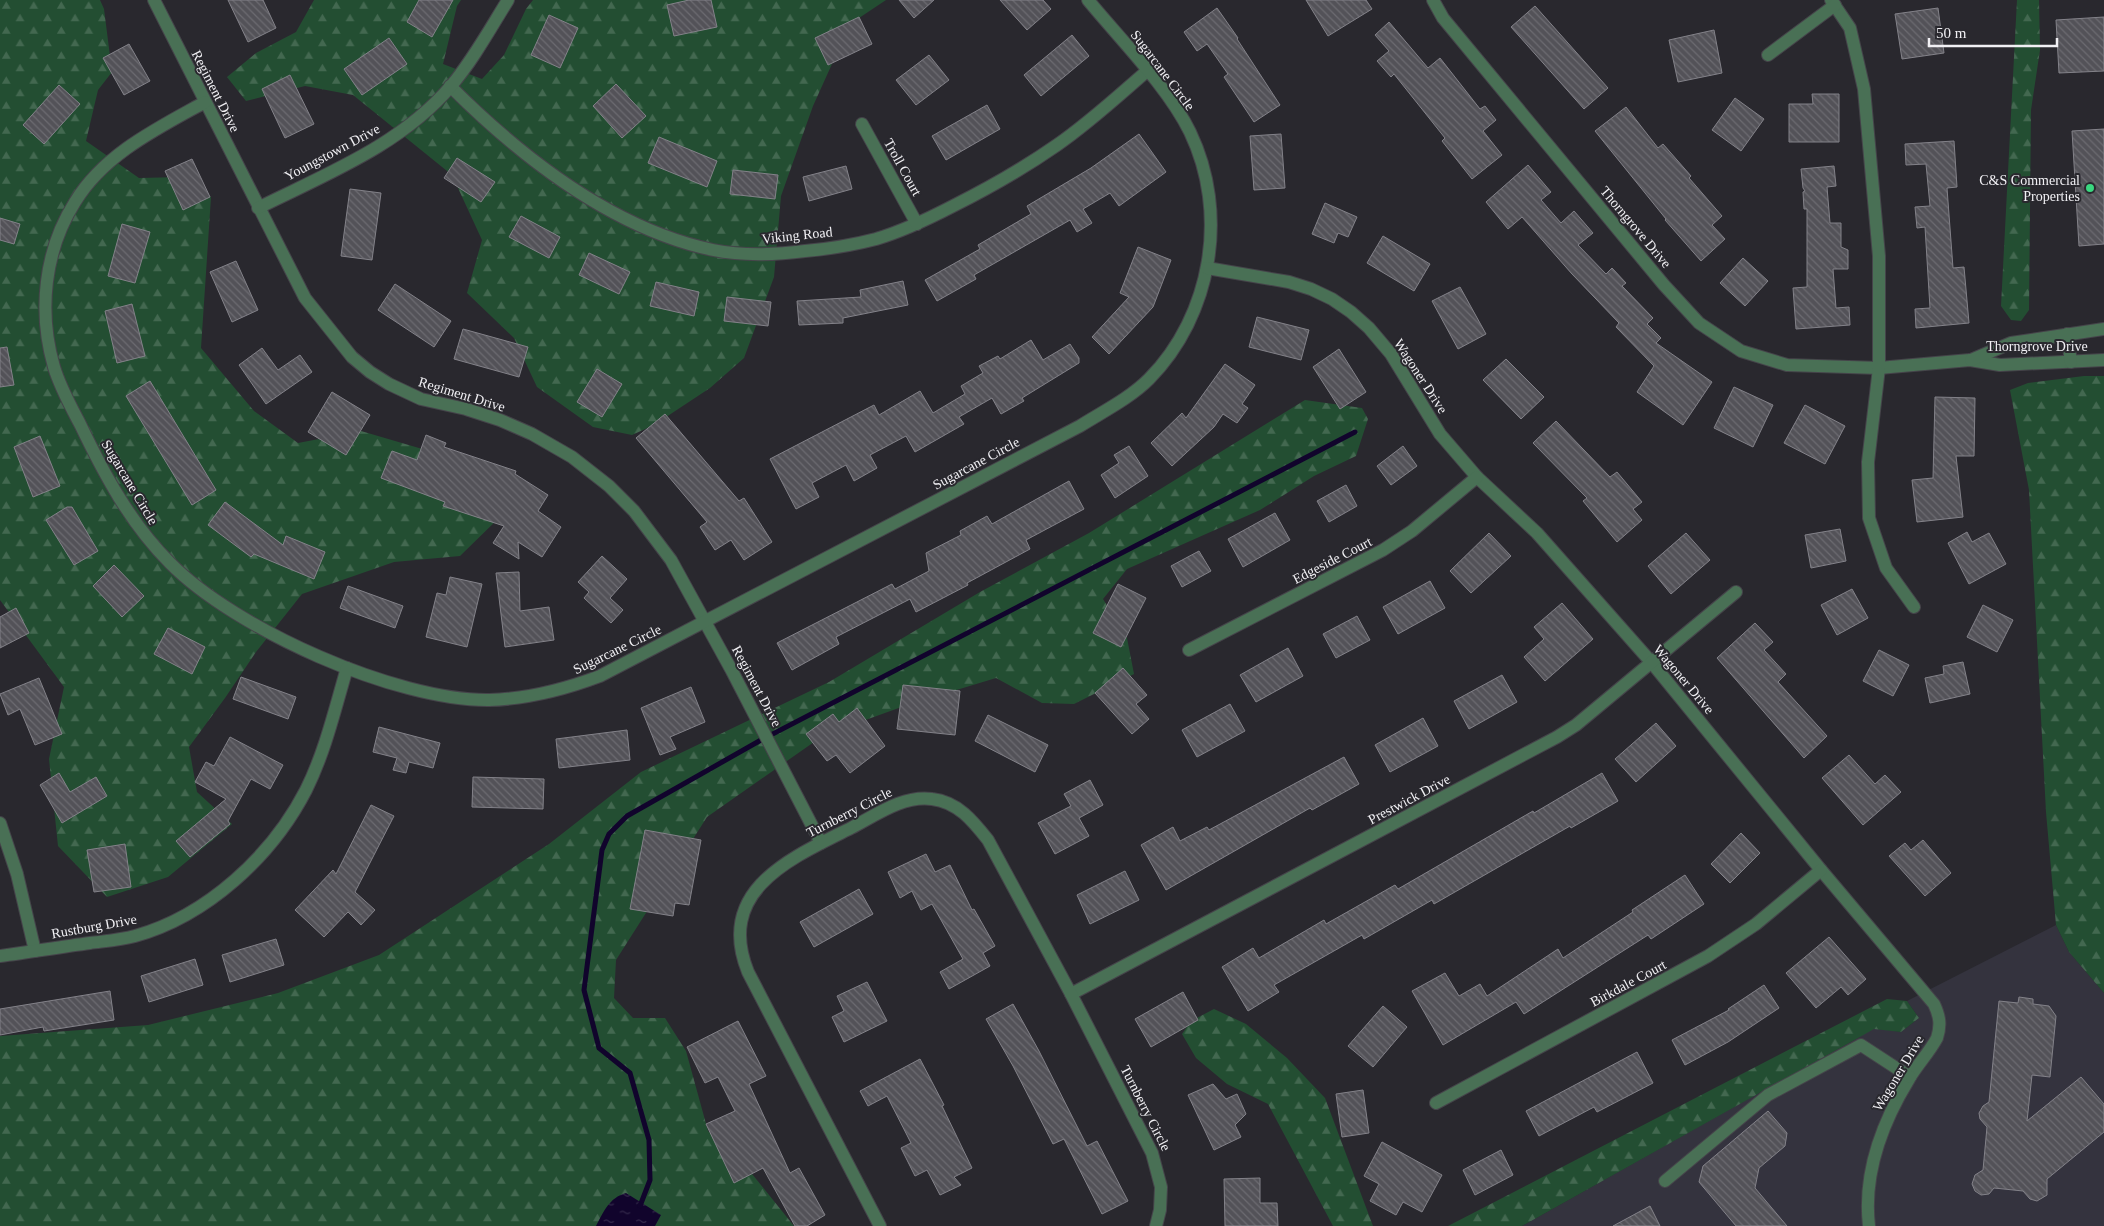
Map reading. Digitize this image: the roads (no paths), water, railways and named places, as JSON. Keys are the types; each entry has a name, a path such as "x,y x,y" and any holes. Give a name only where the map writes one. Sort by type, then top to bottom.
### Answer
{"street":[{"name":"Regiment Drive","path":"154,0 305,298 352,357 389,384 421,399 500,420 532,434 572,457 609,486 634,511 671,560 821,843"},
{"name":"Youngstown Drive","path":"258,208 371,152 418,118 450,86 470,60 508,0"},
{"name":"Sugarcane Circle","path":"205,102 133,144 106,165 76,200 64,221 52,254 47,276 45,307 49,346 63,390 102,470 120,500 147,538 170,564 197,587 226,607 293,645 347,668 429,692 463,698 522,698 567,688 600,676 1080,426 1130,395 1164,363 1178,345 1189,324 1202,292 1207,268 1211,222 1209,199 1202,165 1190,132 1172,102 1088,0"},
{"name":"Thorngrove Drive","path":"1432,0 1449,26 1664,285 1699,323 1740,350 1787,365 1879,368 1970,360 2000,364 2104,360"},
{"path":"1768,55 1833,3 1850,28 1864,89 1879,256 1879,368 1868,462 1869,518 1886,568 1914,607"},
{"name":"Viking Road","path":"450,86 498,132 528,157 566,184 606,208 680,242 714,250 749,255 784,254 830,248 876,239 918,224 988,188 1058,144 1147,71"},
{"name":"Troll Court","path":"862,124 918,224"},
{"name":"Wagoner Drive","path":"1207,268 1289,282 1311,289 1332,299 1352,312 1369,328 1391,354 1440,434 1477,477 1537,533 1652,662 1820,870 1934,1004 1939,1015 1940,1026 1937,1038 1892,1107 1879,1140 1868,1188 1869,1226"},
{"name":"Thorngrove Drive","path":"1970,360 2011,343 2104,329"},
{"path":"2067,334 2071,362"},
{"name":"Edgeside Court","path":"1188,650 1383,550 1412,531 1477,477"},
{"name":"Prestwick Drive","path":"1071,994 1557,737 1576,724 1736,592"},
{"name":"Rustburg Drive","path":"0,956 133,936 155,929 176,920 206,902 234,881 275,838 306,790 320,757 347,668"},
{"name":"Turnberry Circle","path":"880,1226 748,972 741,950 741,927 747,904 759,885 776,869 898,803 910,800 933,799 955,806 973,821 988,840 1071,994 1156,1164 1162,1199 1156,1226"},
{"path":"0,823 17,874 36,951"},
{"name":"Birkdale Court","path":"1436,1103 1708,956 1756,924 1820,870"},
{"path":"1665,1180 1768,1096 1861,1046 1910,1077"}],"water":[{"path":"626,1193 661,1215 655,1226 596,1226 611,1202"}],"waterway":[{"path":"640,1206 650,1180 649,1140 630,1073 599,1048 584,990 602,850 609,834 627,816 761,740 1355,432"}],"place":[{"name":"C&S Commercial Properties","path":"2090,188"}]}
